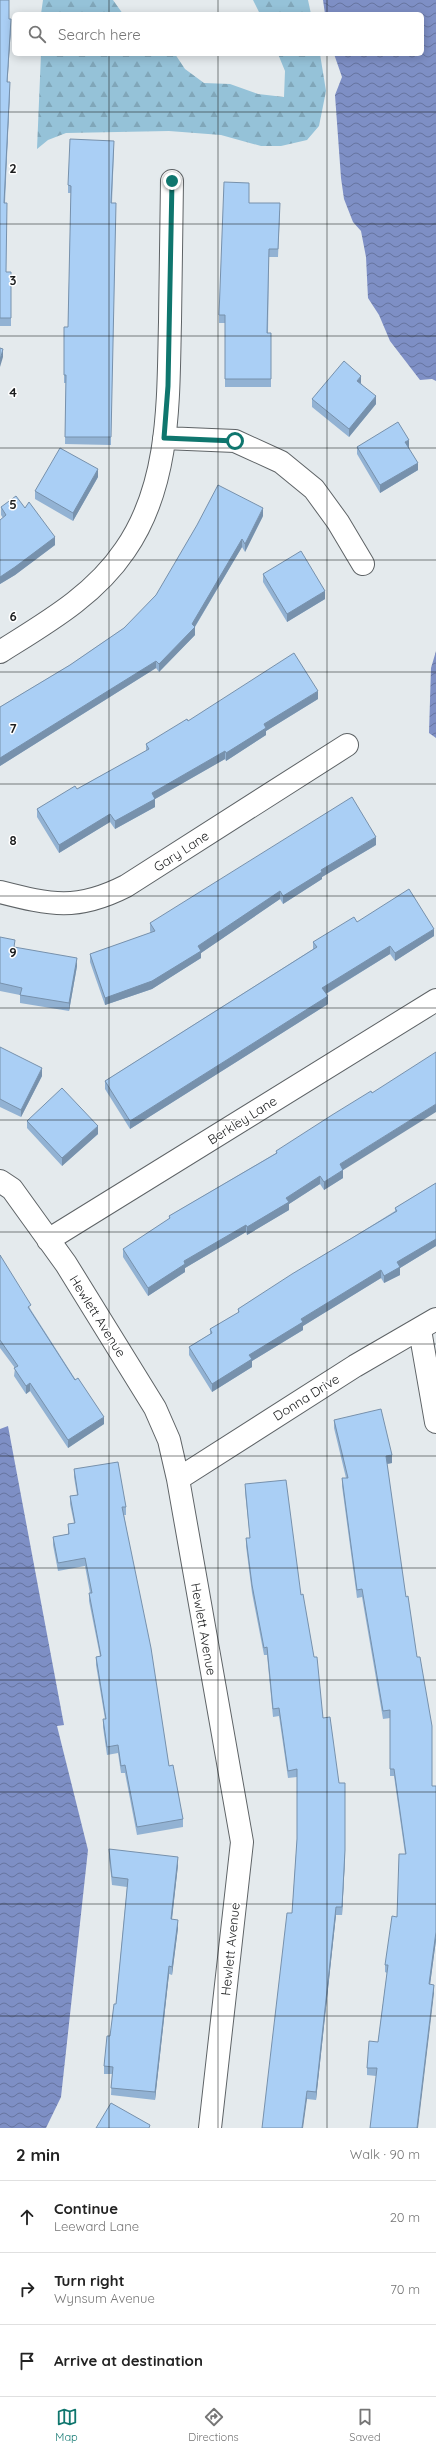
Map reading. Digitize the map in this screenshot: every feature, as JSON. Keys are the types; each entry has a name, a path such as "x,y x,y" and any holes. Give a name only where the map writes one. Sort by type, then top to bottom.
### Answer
{"street":[{"path":"0,652 58,616 93,588 126,550 150,505 159,471 164,438 168,386 172,181"},
{"path":"164,438 235,441 281,462 314,489 338,522 363,564"},
{"name":"Gary Lane","path":"0,892 38,902 80,904 105,897 126,886 347,745"},
{"name":"Berkley Lane","path":"48,1240 436,1000"},
{"name":"Hewlett Avenue","path":"0,1181 12,1189 66,1264 155,1408 168,1440 178,1479 242,1842 210,2128"},
{"path":"428,1325 436,1422"},
{"name":"Donna Drive","path":"178,1479 355,1366 428,1325"}],"green space":[{"path":"43,0 113,0 122,12 41,12"},
{"path":"253,0 308,0 311,12 259,12"},
{"path":"41,56 176,56 185,69 204,83 230,84 258,94 284,97 285,71 279,56 320,56 326,91 319,126 307,140 281,146 261,146 221,135 169,131 66,133 48,140 37,149"}],"water":[{"path":"323,0 436,0 436,381 432,379 420,380 390,341 379,315 368,298 366,257 361,231 353,222 344,199 335,95 342,77 335,56 424,56 424,12 325,12"},
{"path":"436,651 436,738 429,733 431,668"},
{"path":"8,1426 64,1725 57,1726 88,1850 61,2097 46,2128 0,2128 0,1429"}],"building":[{"path":"0,0 9,0 9,19 11,19 7,82 10,82 4,203 7,203 6,272 11,272 11,318 0,318"},
{"path":"70,139 114,141 111,203 116,203 111,437 65,437 66,375 64,375 64,327 68,327 71,186 68,185"},
{"path":"224,182 249,183 249,203 280,203 278,249 269,249 267,333 271,333 271,379 225,379 225,315 219,315"},
{"path":"0,348 3,349 0,360"},
{"path":"344,361 361,376 357,381 376,396 349,429 312,399"},
{"path":"398,422 409,440 405,442 418,463 380,485 357,447"},
{"path":"60,448 98,469 73,513 35,491"},
{"path":"218,485 263,508 245,544 242,539 192,624 195,627 159,664 156,661 0,758 0,707 70,665 124,628 156,595 197,525"},
{"path":"16,496 25,508 29,502 55,537 0,577 0,520 6,515 1,507"},
{"path":"301,551 325,591 287,614 263,574"},
{"path":"294,653 318,691 264,724 266,728 226,753 225,751 152,793 155,799 115,821 110,814 59,845 37,809 75,786 77,789 149,749 146,744 187,719 188,721"},
{"path":"352,797 376,837 321,870 322,872 283,896 280,891 198,946 201,951 152,981 105,998 90,954 155,931 150,923"},
{"path":"409,889 434,929 395,953 390,946 322,988 328,996 130,1121 105,1081 317,947 313,942 354,917 357,922"},
{"path":"0,937 15,940 14,947 77,958 69,1003 20,995 22,988 0,983"},
{"path":"0,1047 42,1068 21,1110 0,1099"},
{"path":"436,1052 436,1104 340,1164 343,1170 324,1182 320,1176 286,1198 289,1202 247,1227 246,1225 184,1261 185,1264 148,1288 123,1249 170,1218 169,1216 277,1153 276,1151 332,1115 371,1091 372,1093"},
{"path":"62,1088 98,1126 62,1158 27,1121"},
{"path":"436,1183 436,1239 397,1262 400,1267 384,1276 381,1270 301,1319 303,1322 249,1355 252,1359 212,1384 189,1347 212,1333 210,1329 239,1312 238,1309 292,1274 397,1211 395,1208"},
{"path":"0,1255 31,1305 28,1307 75,1380 78,1378 104,1417 68,1440 30,1383 26,1386 14,1368 18,1366 0,1340"},
{"path":"381,1409 392,1455 386,1456 406,1597 408,1596 417,1657 420,1657 432,1726 432,1786 436,1786 436,1932 429,1984 434,1985 417,2128 370,2128 377,2068 367,2068 369,2041 378,2042 388,1965 385,1965 392,1916 397,1917 399,1854 406,1854 394,1769 390,1769 390,1710 383,1711 362,1589 357,1590 342,1478 348,1478 334,1420"},
{"path":"118,1462 126,1507 122,1507 151,1648 169,1766 173,1765 183,1819 137,1827 125,1765 121,1766 118,1745 107,1747 103,1719 106,1719 96,1657 101,1656 89,1593 92,1593 85,1558 58,1563 53,1537 69,1534 68,1524 75,1523 70,1496 78,1495 74,1469"},
{"path":"286,1480 301,1595 303,1594 314,1657 317,1657 323,1718 330,1717 339,1783 345,1783 345,1850 342,1907 336,1907 316,2092 307,2091 302,2128 262,2128 287,1913 292,1913 297,1839 297,1769 288,1771 279,1708 273,1709 267,1647 264,1648 252,1585 246,1538 250,1538 245,1484"},
{"path":"109,1849 178,1857 171,1919 178,1920 172,1967 169,1966 155,2092 111,2088 113,2067 104,2066 107,2036 110,2036 114,2004 116,2004 128,1879 112,1877"},
{"path":"111,2103 150,2125 149,2128 96,2128"}],"route":[{"path":"172,181 168,386 164,438 235,441"}]}
